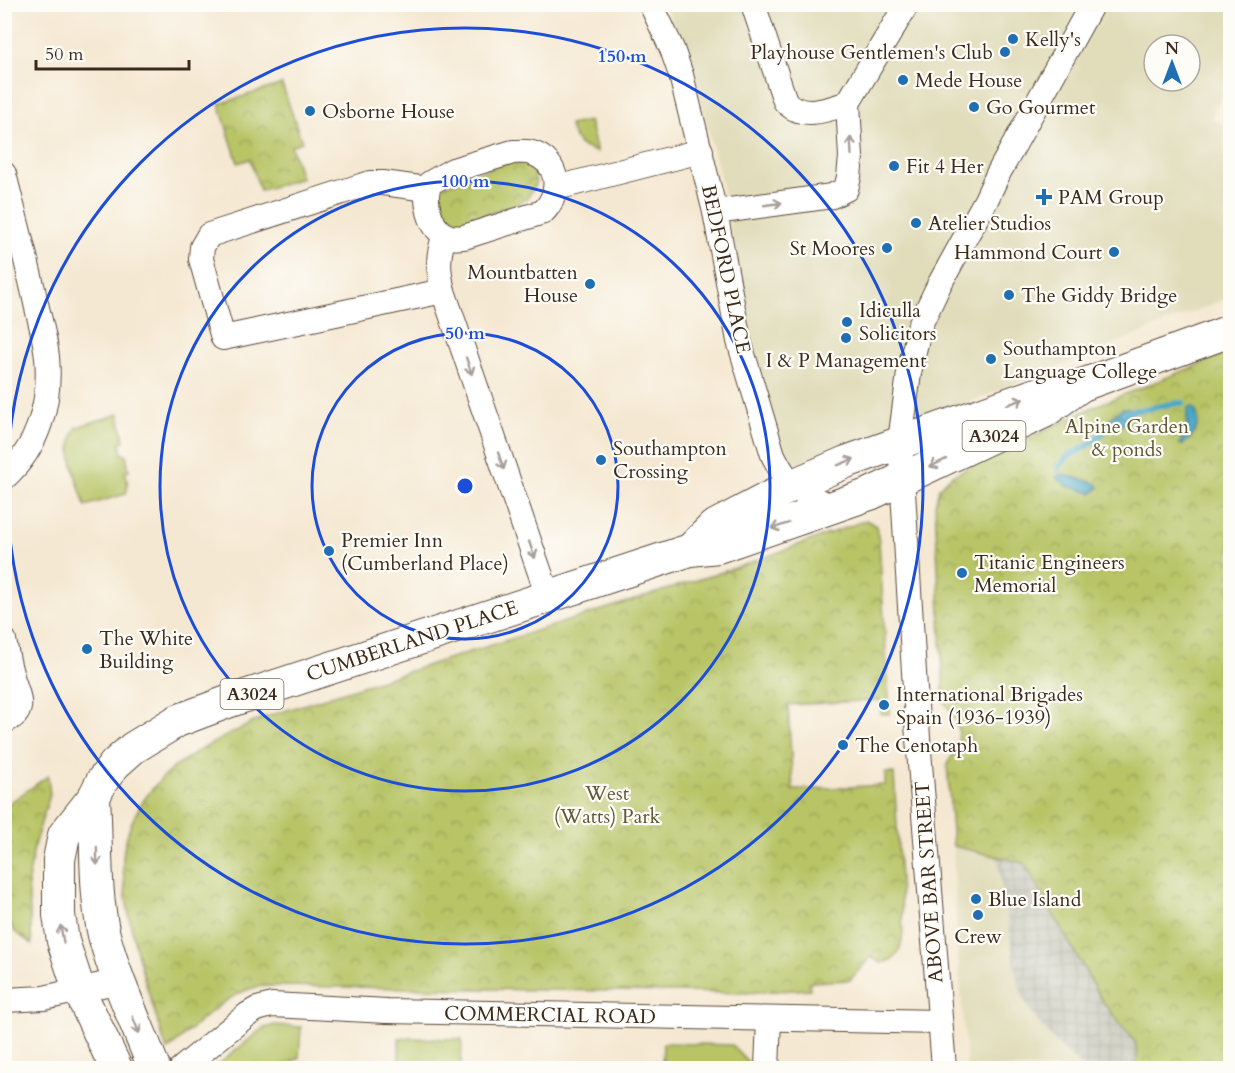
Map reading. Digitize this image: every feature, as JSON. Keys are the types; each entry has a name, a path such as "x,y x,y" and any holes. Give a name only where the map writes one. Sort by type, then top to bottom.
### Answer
{"main road":[{"name":"A3024","path":"900,442 1039,393 1082,385 1230,331"},
{"name":"A3024","path":"903,480 1044,412 1082,385"},
{"name":"CUMBERLAND PLACE","path":"690,550 713,527 793,485 900,442"},
{"name":"CUMBERLAND PLACE","path":"116,1068 79,990 63,941 58,915 58,860 64,835 94,797 102,781 115,764 133,748 177,721 230,701 690,550 718,548 903,480"},
{"path":"94,797 97,873 104,934 119,981 154,1068"}],"street":[{"name":"BEDFORD PLACE","path":"651,4 672,49 681,75 715,212 739,341 773,455 779,467 803,495 813,501 835,506"},
{"path":"753,4 785,100 790,107 797,111 807,112 848,103"},
{"path":"715,212 832,196 846,189 851,157 848,103 907,4"},
{"name":"ABOVE BAR STREET","path":"944,1068 918,738 900,442 909,373 916,339 924,317 998,174 1092,4"},
{"path":"556,189 701,151"},
{"path":"513,152 534,153 549,164 555,177 556,189 552,203 543,212 464,237 445,235 438,229 426,199 427,189 430,183 438,177 453,170 513,152"},
{"path":"4,174 47,356 48,391 40,425 26,454 4,478"},
{"path":"427,189 370,183 209,235 202,247 201,259 223,338 443,291"},
{"path":"445,235 438,253 438,272 443,291 548,596"},
{"path":"4,640 11,675 19,694 12,715"},
{"path":"4,1000 44,998 119,981"},
{"name":"COMMERCIAL ROAD","path":"182,1068 247,1015 257,1009 272,1005 387,1011 940,1022"},
{"path":"767,1068 769,1019"}],"shaded area":[{"path":"665,5 1230,5 1230,81 1211,118 1230,128 1230,297 978,399 797,464 780,445 753,345 718,166 691,68"},
{"path":"953,846 997,856 1015,967 1027,1006 1056,1043 1084,1068 967,1068 958,956"},
{"path":"997,856 1024,863 1031,873 1042,897 1103,1002 1136,1043 1138,1068 1084,1068 1056,1043 1033,1016 1021,993 1015,967"}],"green space":[{"path":"282,84 302,142 291,146 301,178 260,191 250,159 238,163 219,104"},
{"path":"589,121 597,152 578,143 569,125"},
{"path":"514,160 528,165 534,174 536,183 527,199 516,205 461,222 448,220 439,210 435,199 440,187"},
{"name":"Alpine Garden & ponds","path":"1230,352 1230,1068 1138,1068 1136,1043 1103,1002 1024,863 953,846 947,764 956,748 959,732 954,717 944,702 935,504 939,488 951,476 1093,407"},
{"path":"119,414 124,441 120,442 122,454 126,454 129,471 125,472 128,484 126,494 85,506 71,455 73,436 77,427"},
{"name":"West (Watts) Park","path":"866,520 876,526 879,541 890,714 881,714 880,700 788,705 793,790 885,785 885,773 894,773 903,933 896,956 881,963 871,957 850,980 809,982 810,989 744,993 258,987 232,997 167,1051 133,936 123,861 125,845 136,813 156,784 175,767 211,744 262,718 744,565"},
{"path":"48,776 50,795 35,842 28,881 32,944 15,932 5,916 5,806"},
{"path":"275,1025 301,1027 299,1058 279,1068 214,1068 262,1029"},
{"path":"399,1038 462,1039 461,1068 399,1068"},
{"path":"663,1043 732,1045 752,1068 662,1068"}],"water":[{"path":"1193,407 1198,417 1196,428 1187,442 1179,444 1186,431 1188,408"},
{"path":"1123,408 1130,408 1133,411 1132,415 1125,423 1112,428 1108,425 1109,419"},
{"path":"1060,474 1092,482 1099,488 1093,493 1067,486 1056,477"}],"waterway":[{"path":"1132,410 1183,403"},
{"path":"1058,469 1067,457 1087,446 1110,427"}],"place":[{"name":"Kelly's","path":"1013,39"},
{"name":"Playhouse Gentlemen's Club","path":"1005,52"},
{"name":"Mede House","path":"903,80"},
{"name":"Go Gourmet","path":"974,107"},
{"name":"Osborne House","path":"310,111"},
{"name":"Fit 4 Her","path":"894,166"},
{"name":"PAM Group","path":"1044,197"},
{"name":"Atelier Studios","path":"916,223"},
{"name":"St Moores","path":"887,248"},
{"name":"Hammond Court","path":"1114,252"},
{"name":"Mountbatten House","path":"590,284"},
{"name":"The Giddy Bridge","path":"1009,295"},
{"name":"Idiculla Solicitors","path":"847,322"},
{"name":"I & P Management","path":"846,338"},
{"name":"Southampton Language College","path":"991,359"},
{"name":"Southampton Crossing","path":"601,460"},
{"name":"Premier Inn (Cumberland Place)","path":"329,551"},
{"name":"Titanic Engineers Memorial","path":"962,573"},
{"name":"The White Building","path":"87,649"},
{"name":"International Brigades Spain (1936-1939)","path":"884,705"},
{"name":"The Cenotaph","path":"843,745"},
{"name":"Blue Island","path":"976,899"},
{"name":"Crew","path":"978,915"}]}
